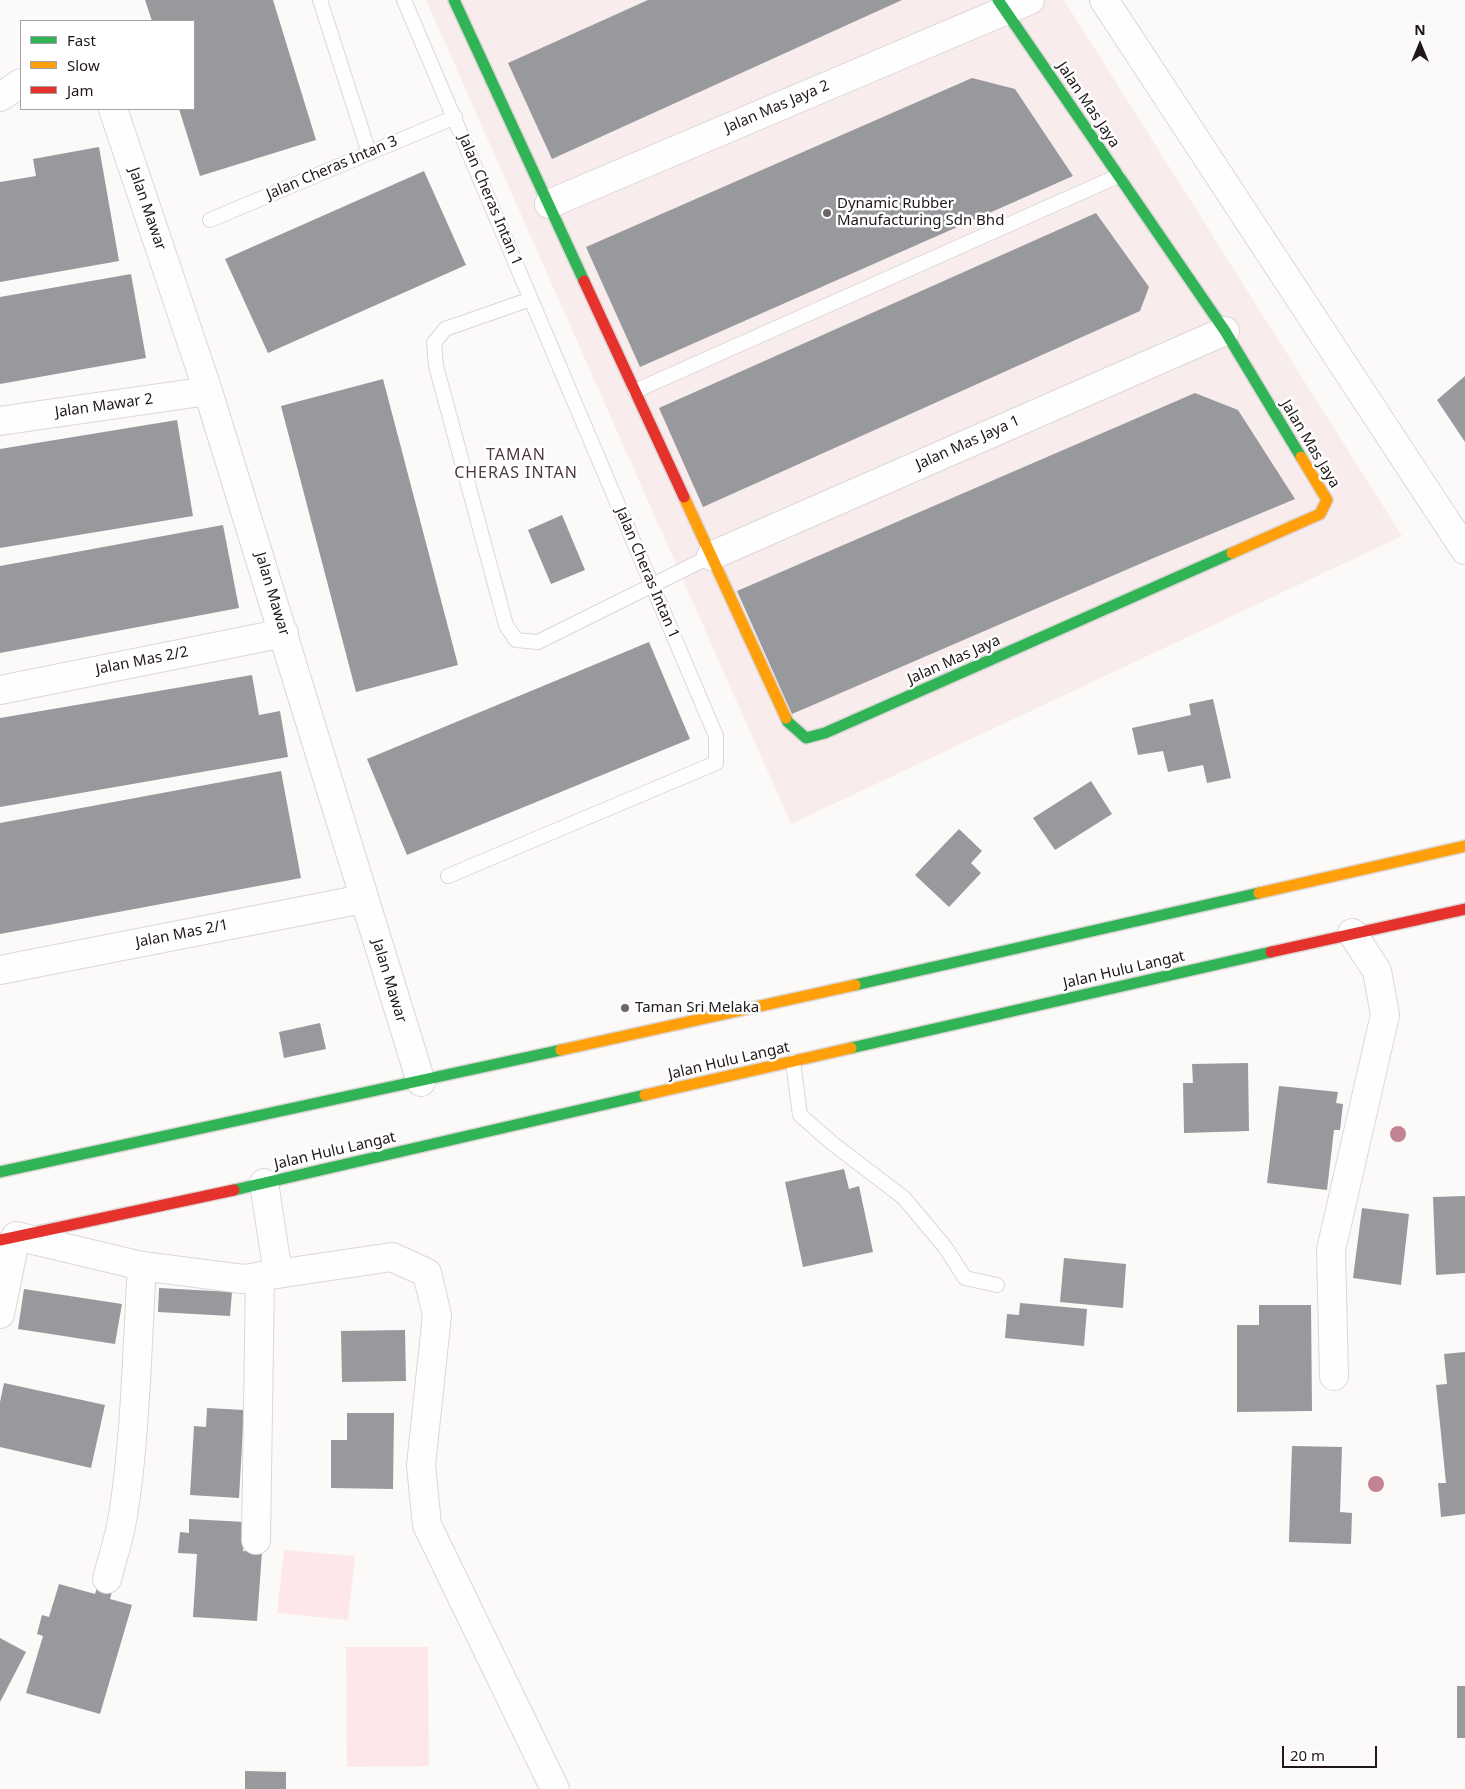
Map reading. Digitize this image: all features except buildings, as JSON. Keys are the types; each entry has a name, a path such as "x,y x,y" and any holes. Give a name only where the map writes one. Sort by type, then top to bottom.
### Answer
{"main road":[{"path":"459,1 549,204 711,556"},
{"name":"Jalan Mas Jaya","path":"711,556 788,722 806,738 824,734 1320,514 1327,500 1225,331 1118,176 1011,3"},
{"path":"0,1172 421,1082 1465,846"},
{"name":"Jalan Hulu Langat","path":"8,1238 264,1183 1352,933 1465,909"}],"street":[{"path":"1104,0 1465,550"},
{"name":"Jalan Mas Jaya 2","path":"549,204 1011,3"},
{"path":"0,97 20,84"},
{"name":"Jalan Mawar","path":"113,110 208,391 421,1082"},
{"name":"Jalan Mas Jaya 1","path":"711,556 1225,331"},
{"name":"Jalan Mawar 2","path":"0,421 208,391"},
{"name":"Jalan Mas 2/2","path":"0,690 284,633"},
{"name":"Jalan Mas 2/1","path":"0,970 364,899"},
{"path":"1334,1376 1331,1250 1385,1015 1378,971 1352,933"},
{"path":"256,1540 269,1275 264,1183"},
{"path":"0,1314 8,1238 142,1266 243,1279 392,1257 428,1272 437,1315 421,1464 428,1525 555,1789"},
{"path":"108,1579 124,1509 142,1266"}],"lane":[{"path":"320,0 369,153"},
{"name":"Jalan Cheras Intan 1","path":"404,0 716,736 716,763 448,876"},
{"name":"Jalan Cheras Intan 3","path":"210,220 455,117"},
{"path":"635,391 1118,176"},
{"path":"531,299 445,328 434,343 436,366 506,625 516,640 538,642 711,556"},
{"path":"793,1062 800,1115 832,1143 904,1198 945,1248 965,1278 997,1284"}],"shaded area":[{"path":"426,0 1064,0 1402,536 791,824"},
{"path":"284,1550 355,1556 348,1620 277,1613"},
{"path":"346,1647 428,1647 429,1766 347,1767"}],"traffic: fast":[{"path":"454,0 584,281"},
{"path":"998,0 1225,331 1301,457"},
{"path":"786,718 806,738 825,733 1232,553"},
{"path":"855,985 1259,893"},
{"path":"851,1048 1271,952"},
{"path":"0,1172 561,1050"},
{"path":"234,1190 645,1095"}],"traffic: slow":[{"path":"1232,553 1320,514 1327,500 1301,457"},
{"path":"684,497 786,718"},
{"path":"1259,893 1465,846"},
{"path":"561,1050 855,985"},
{"path":"645,1095 851,1048"}],"traffic: jam":[{"path":"584,281 684,497"},
{"path":"1271,952 1465,909"},
{"path":"0,1240 234,1190"}],"place":[{"name":"Dynamic Rubber Manufacturing Sdn Bhd","path":"827,213"},
{"name":"Taman Sri Melaka","path":"625,1008"}],"district":[{"name":"TAMAN CHERAS INTAN","path":"516,464"}]}
